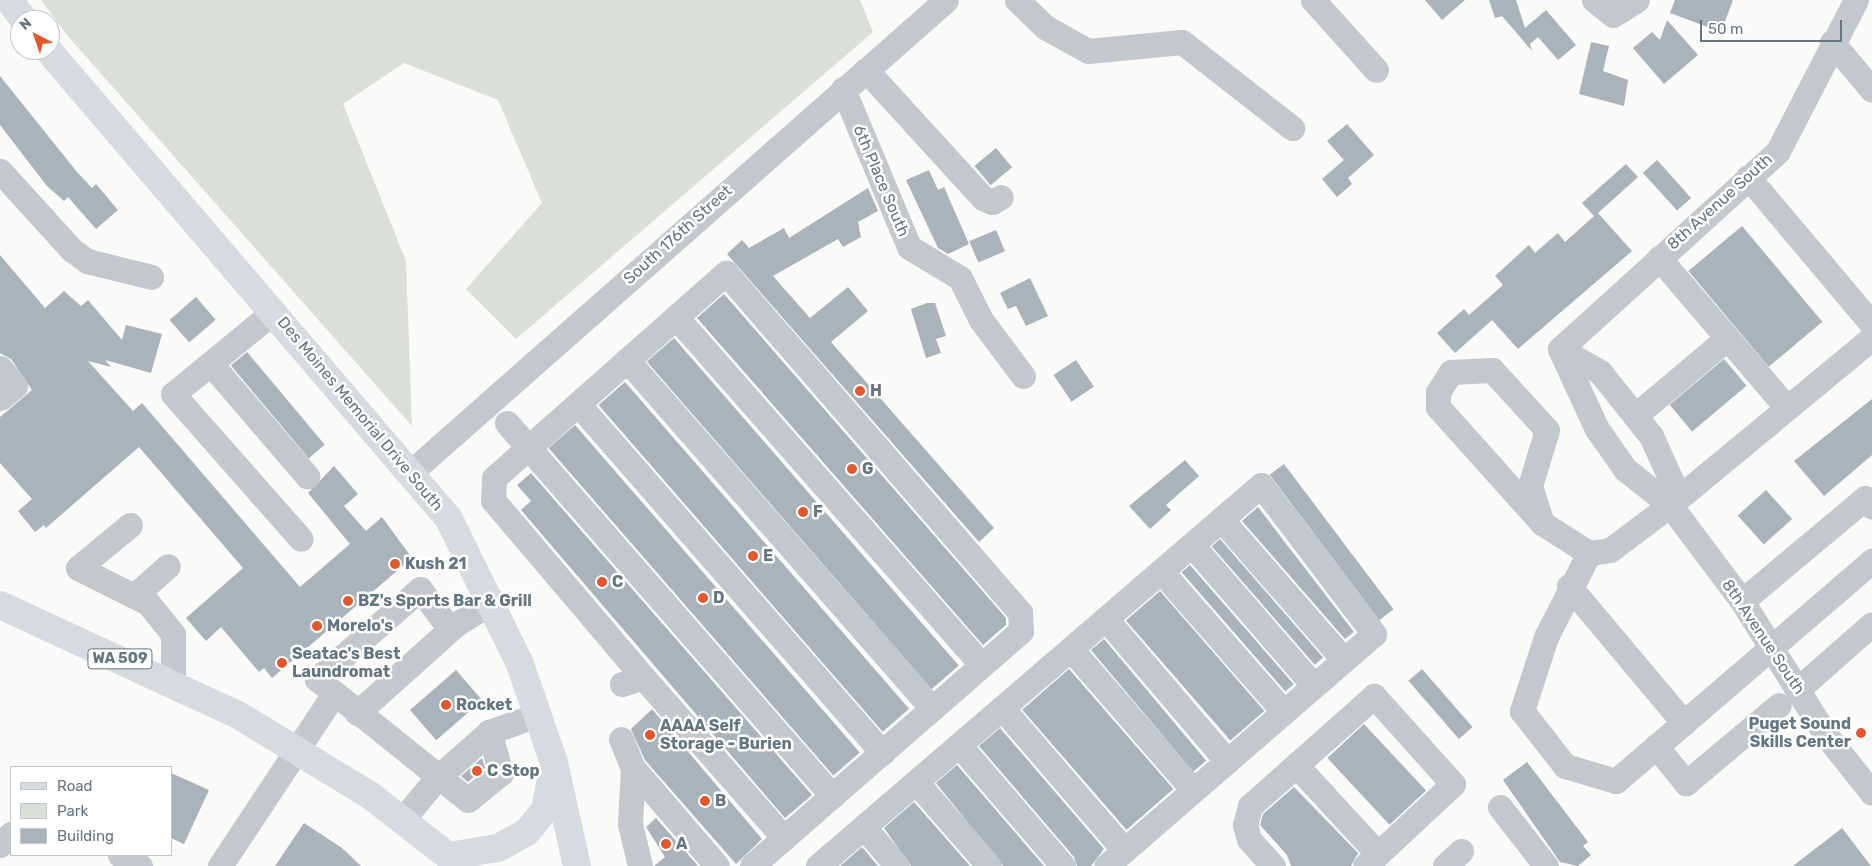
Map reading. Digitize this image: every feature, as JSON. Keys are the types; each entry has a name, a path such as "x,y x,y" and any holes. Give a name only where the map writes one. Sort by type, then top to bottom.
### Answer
{"main road":[{"name":"Des Moines Memorial Drive South","path":"57,60 412,471 449,519 493,601 537,715 554,762 577,866"},
{"name":"WA 509","path":"0,605 172,683 297,748 402,820 455,861"},
{"path":"455,861 498,848 527,832 545,810 554,762"}],"street":[{"name":"South 176th Street","path":"412,471 946,0"},
{"path":"1017,0 1045,27 1088,51 1182,42 1292,128"},
{"path":"1313,0 1376,70"},
{"path":"1594,0 1613,15 1637,0"},
{"name":"8th Avenue South","path":"1856,0 1832,42 1778,151 1748,176 1560,349 1592,420 1614,453 1647,490 1670,506 1742,601 1798,688 1863,765 1872,793"},
{"path":"1832,42 1872,90"},
{"path":"866,70 983,198 992,202 1001,197"},
{"name":"6th Place South","path":"843,89 909,247 960,278 981,320 1023,376"},
{"path":"0,171 72,250 87,261 151,277"},
{"path":"1748,176 1872,324"},
{"path":"1658,258 1726,340 1787,408"},
{"path":"752,866 1021,631 1020,612 726,273 494,478 493,500 633,681 784,838"},
{"path":"273,312 173,394 302,539"},
{"path":"676,317 982,665"},
{"path":"1542,523 1530,486 1547,430 1492,370 1451,372 1438,392 1438,406 1542,523 1589,553 1610,550 1670,506 1872,338"},
{"path":"1636,415 1726,340"},
{"path":"1560,349 1600,372 1636,415 1667,464 1672,482 1670,506"},
{"path":"627,360 932,709"},
{"path":"211,364 307,476"},
{"path":"0,368 15,386 0,398"},
{"path":"578,404 882,753"},
{"path":"507,423 832,796"},
{"path":"820,865 1002,708 1106,619 1161,571 1192,545 1261,485 1374,634 1115,858 1002,708"},
{"path":"1742,601 1869,499"},
{"path":"1221,519 1344,660"},
{"path":"130,525 78,568 148,603 173,634 172,683"},
{"path":"1192,545 1314,686"},
{"path":"1589,553 1569,586 1522,711 1565,766 1616,781 1872,562"},
{"path":"134,596 168,566"},
{"path":"1161,571 1284,712"},
{"path":"1569,586 1684,723"},
{"path":"450,629 420,588 317,679 357,713 468,800 502,773 489,732"},
{"path":"357,713 450,629 493,601"},
{"path":"1106,619 1227,761"},
{"path":"1798,688 1872,624"},
{"path":"1071,649 1193,790"},
{"path":"220,866 334,694"},
{"path":"1273,866 1249,839 1246,814 1296,765 1374,696 1453,784 1371,860 1296,765"},
{"path":"1656,746 1686,782 1779,705"},
{"path":"402,820 438,777 489,732 537,715"},
{"path":"621,739 633,768 717,866"},
{"path":"959,745 1063,866"},
{"path":"633,768 630,824 640,866"},
{"path":"916,782 988,866"},
{"path":"1500,807 1546,866"},
{"path":"864,827 897,866"},
{"path":"0,845 10,835"},
{"path":"122,856 140,866"}],"green space":[{"path":"41,0 860,0 873,32 516,339 466,289 542,203 498,100 404,63 343,104 406,261 412,426 66,34 60,26 60,10 48,10"}],"building":[{"path":"1425,0 1465,0 1442,20"},
{"path":"1489,0 1516,0 1525,28 1546,10 1576,45 1558,60 1538,37 1530,44 1532,51 1502,16 1495,18"},
{"path":"1675,0 1733,0 1721,32 1670,13"},
{"path":"1667,20 1698,55 1664,84 1633,48 1652,32 1660,40"},
{"path":"1591,42 1609,46 1603,71 1628,80 1624,106 1579,94"},
{"path":"0,76 77,172 92,188 96,184 118,210 96,229 68,197 64,201 47,186 0,125"},
{"path":"1347,124 1374,155 1348,178 1352,184 1337,197 1322,179 1344,160 1327,141"},
{"path":"996,148 1012,167 991,185 975,166"},
{"path":"1657,160 1691,198 1677,211 1643,173"},
{"path":"1626,164 1638,177 1598,213 1632,251 1518,349 1492,320 1455,353 1437,333 1464,309 1469,315 1503,285 1495,276 1529,245 1535,253 1558,233 1565,242 1594,216 1582,203"},
{"path":"929,170 938,190 944,187 969,244 948,254 938,248 906,180"},
{"path":"868,188 878,211 858,222 861,237 843,247 838,239 773,276 810,318 848,287 868,311 831,342 994,528 979,542 727,254 742,240 749,248 784,228 789,238"},
{"path":"1742,226 1822,322 1769,367 1688,271"},
{"path":"996,230 1005,251 978,263 969,241"},
{"path":"0,255 45,308 64,291 81,306 88,300 122,340 126,325 162,334 151,373 105,360 111,367 88,361 133,411 142,403 300,587 350,544 308,493 334,466 358,494 344,506 366,531 382,517 412,558 272,678 264,668 259,672 221,627 206,641 186,618 243,568 139,447 46,528 44,525 35,532 18,511 32,499 0,463 0,417 32,390 11,359 0,353"},
{"path":"1030,278 1048,316 1026,326 1016,306 1008,309 1000,293"},
{"name":"G","path":"724,294 1006,618 1006,625 983,645 697,318"},
{"path":"196,297 216,320 189,343 170,320"},
{"path":"927,303 935,303 946,336 936,339 941,353 926,358 911,309"},
{"name":"F","path":"674,338 959,666 932,689 647,362"},
{"path":"247,352 325,445 309,458 231,365"},
{"path":"1724,359 1746,386 1692,431 1670,405"},
{"path":"1076,360 1094,387 1072,402 1054,375"},
{"name":"E","path":"625,382 909,709 883,732 599,405"},
{"path":"1872,399 1872,455 1824,496 1794,461"},
{"name":"D","path":"575,425 860,753 833,776 549,448"},
{"path":"1185,460 1199,476 1166,505 1171,510 1150,529 1129,506"},
{"path":"1284,464 1394,609 1379,620 1270,475"},
{"name":"C","path":"531,473 812,795 785,818 521,510 531,501 517,485"},
{"path":"1766,490 1792,519 1764,544 1738,515"},
{"path":"1258,507 1354,632 1345,639 1242,521"},
{"path":"1220,539 1323,657 1315,665 1212,546"},
{"path":"1190,565 1294,684 1285,691 1182,572"},
{"path":"1160,591 1264,711 1230,741 1126,621"},
{"path":"1104,639 1206,761 1193,772 1091,650"},
{"path":"1069,669 1173,789 1127,830 1022,710"},
{"path":"1422,669 1473,727 1459,739 1408,681"},
{"name":"Rocket","path":"456,670 482,700 436,740 410,710"},
{"name":"B","path":"652,709 762,839 736,864 645,760 631,729"},
{"path":"1364,724 1426,791 1389,825 1327,758"},
{"path":"1000,728 1104,849 1091,866 1077,866 1074,857 979,746"},
{"path":"482,758 485,768 468,782 461,776"},
{"path":"1527,762 1588,842 1583,846 1591,855 1578,866 1560,862 1503,780"},
{"path":"957,765 1044,866 1003,866 936,783"},
{"path":"172,773 209,790 184,844 172,838"},
{"path":"1294,787 1358,853 1351,866 1291,866 1287,855 1260,825 1263,814"},
{"path":"914,802 970,866 911,866 884,828"},
{"name":"A","path":"656,818 698,866 654,866 665,857 646,827"},
{"path":"304,823 342,848 361,866 275,866"},
{"path":"1842,828 1871,866 1793,866"},
{"path":"862,847 878,866 840,866"}],"place":[{"name":"H","path":"860,391"},
{"name":"G","path":"852,469"},
{"name":"F","path":"803,512"},
{"name":"E","path":"753,556"},
{"name":"Kush 21","path":"395,564"},
{"name":"C","path":"602,582"},
{"name":"D","path":"703,598"},
{"name":"BZ's Sports Bar & Grill","path":"348,601"},
{"name":"Morelo's","path":"317,626"},
{"name":"Seatac's Best Laundromat","path":"282,663"},
{"name":"Rocket","path":"446,705"},
{"name":"Puget Sound Skills Center","path":"1861,733"},
{"name":"AAAA Self Storage - Burien","path":"650,735"},
{"name":"C Stop","path":"477,771"},
{"name":"B","path":"705,801"},
{"name":"A","path":"666,844"}]}
